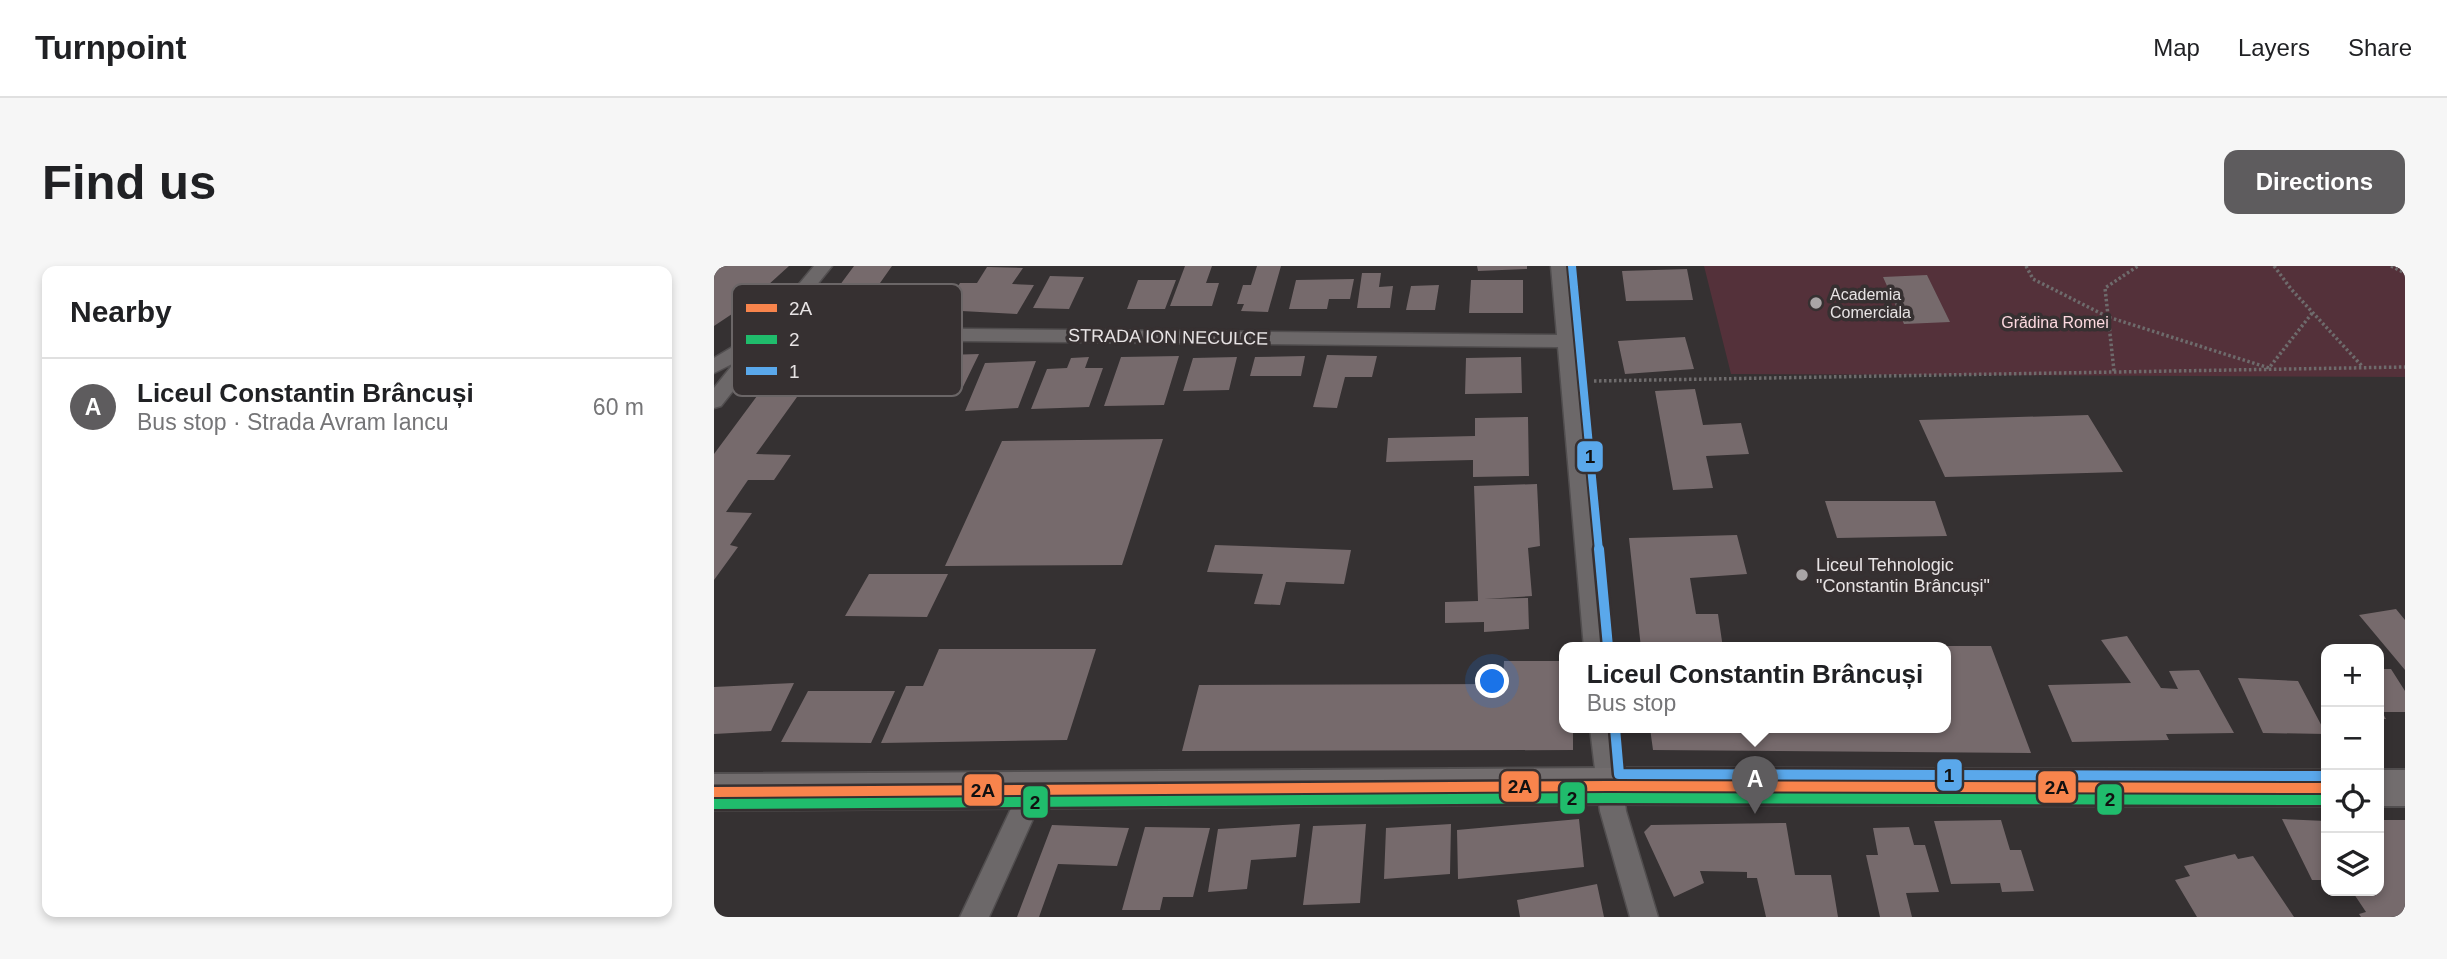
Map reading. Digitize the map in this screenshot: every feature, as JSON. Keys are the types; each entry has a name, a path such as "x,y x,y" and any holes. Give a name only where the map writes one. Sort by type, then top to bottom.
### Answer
{"street":[{"path":"809,284 823,266"},
{"path":"1560,266 1595,642"},
{"name":"STRADA ION NECULCE","path":"962,335 1566,341"},
{"path":"714,367 732,356"},
{"path":"714,401 732,379"},
{"path":"1603,733 1608,786 1619,839 1644,917"},
{"path":"714,792 1608,786 2321,788"},
{"path":"2384,788 2405,788"},
{"path":"974,917 1033,790"}],"path":[{"path":"2026,266 2033,279 2108,317 2269,368"},
{"path":"2114,371 2105,288 2138,266"},
{"path":"2274,266 2363,367"},
{"path":"2392,266 2405,273"},
{"path":"2269,368 2313,312"},
{"path":"1571,382 2405,367"}],"green space":[{"name":"Grădina Romei","path":"1704,266 2405,266 2405,377 1731,374"}],"building":[{"path":"719,266 789,266 769,284 732,284 732,314 714,326 714,270"},
{"path":"854,266 892,266 879,284 841,284"},
{"path":"1185,266 1212,266 1206,283 1219,283 1212,306 1170,306"},
{"path":"1257,266 1281,266 1268,312 1241,311 1244,304 1237,304 1243,285 1251,285"},
{"path":"1477,266 1527,266 1527,269 1478,271"},
{"path":"987,267 1023,268 1012,284 1034,285 1017,314 962,311 962,284 959,284 977,283"},
{"path":"1687,269 1693,300 1626,301 1622,271"},
{"path":"1362,273 1381,273 1379,287 1393,286 1390,308 1357,308"},
{"path":"1927,275 1950,322 1904,324 1883,277"},
{"path":"1050,276 1084,277 1069,309 1033,308"},
{"path":"1354,279 1350,299 1329,299 1327,309 1289,309 1296,280"},
{"path":"1138,280 1176,280 1165,309 1127,309"},
{"path":"1471,280 1523,280 1523,313 1469,313"},
{"path":"1439,285 1435,310 1406,310 1411,286"},
{"path":"1685,337 1694,369 1625,374 1618,341"},
{"path":"979,354 962,389 962,355"},
{"path":"1327,355 1377,356 1372,377 1345,377 1337,408 1313,407"},
{"path":"1179,356 1164,405 1104,406 1121,357"},
{"path":"1305,356 1301,376 1250,376 1255,357"},
{"path":"1089,357 1085,368 1103,368 1089,407 1031,409 1047,369 1067,368 1071,358"},
{"path":"1237,357 1229,390 1183,391 1193,358"},
{"path":"1521,357 1522,393 1465,394 1466,358"},
{"path":"1036,361 1018,408 965,411 985,363"},
{"path":"1695,389 1703,425 1741,423 1749,454 1706,456 1713,488 1673,490 1655,391"},
{"path":"757,396 797,397 756,454 791,455 774,480 748,480 726,512 752,513 730,545 738,547 714,580 714,454"},
{"path":"2088,415 2123,472 1945,477 1919,420"},
{"path":"1528,417 1529,476 1473,477 1473,460 1386,462 1388,438 1475,436 1475,418"},
{"path":"1163,439 1122,565 945,566 1002,441"},
{"path":"1537,484 1540,546 1528,548 1532,596 1484,599 1528,598 1529,629 1484,632 1484,622 1445,623 1445,602 1478,601 1474,486"},
{"path":"1825,501 1935,501 1947,536 1837,538"},
{"path":"1737,535 1747,574 1690,578 1696,614 1718,614 1722,642 1640,642 1629,538"},
{"path":"1215,545 1351,550 1344,584 1286,582 1280,605 1254,604 1263,574 1207,572"},
{"path":"869,574 948,574 927,617 845,616"},
{"path":"2396,609 2405,620 2405,670 2384,644 2359,615"},
{"path":"2127,636 2161,688 2178,689 2169,671 2199,670 2234,733 2166,734 2169,740 2072,742 2048,685 2131,683 2101,640"},
{"path":"1951,646 1991,646 2031,753 1653,750 1651,733 1951,733"},
{"path":"939,649 1096,649 1067,740 881,743 906,686 923,686"},
{"path":"1504,661 1559,661 1559,733 1573,733 1573,750 1182,751 1199,685 1503,684"},
{"path":"2384,669 2391,669 2405,691 2405,712 2384,712"},
{"path":"2238,678 2298,681 2321,725 2321,734 2263,733"},
{"path":"794,683 771,731 714,734 714,687"},
{"path":"808,691 895,691 871,743 781,742"},
{"path":"1579,819 1584,867 1458,879 1457,830"},
{"path":"2282,819 2321,821 2321,880 2312,880"},
{"path":"2001,820 2010,850 2021,850 2034,891 2002,892 2000,883 1951,884 1934,821"},
{"path":"2384,820 2405,820 2405,917 2361,917 2359,914 2366,912 2355,896 2384,896"},
{"path":"1786,823 1795,875 1831,875 1838,917 1766,917 1757,878 1747,878 1747,872 1700,871 1704,883 1674,897 1644,832 1651,825"},
{"path":"1300,824 1296,857 1251,860 1247,889 1208,892 1218,829"},
{"path":"1366,824 1360,903 1303,905 1313,826"},
{"path":"1451,824 1450,874 1384,879 1386,828"},
{"path":"1052,825 1129,828 1117,866 1058,864 1039,917 1017,917"},
{"path":"1145,827 1210,828 1193,897 1163,897 1160,910 1122,910"},
{"path":"1909,827 1914,845 1925,845 1939,892 1906,893 1912,917 1880,917 1866,855 1878,855 1873,828"},
{"path":"2235,854 2238,859 2253,856 2294,917 2197,917 2175,880 2190,876 2184,866"},
{"path":"1597,884 1604,917 1520,917 1517,900"}],"transit line":[{"name":"1","path":"1572,266 1608,642"},
{"name":"1","path":"1615,733 1619,774 2321,776"},
{"name":"2A","path":"714,792 1608,786 2321,788"},
{"name":"2","path":"714,804 1608,798 2321,800"}],"place":[{"name":"Academia Comerciala","path":"1816,303"},
{"name":"Liceul Tehnologic \"Constantin Brâncuși\"","path":"1802,575"},
{"name":"Liceul Constantin Brâncuși","path":"1755,814"}]}
